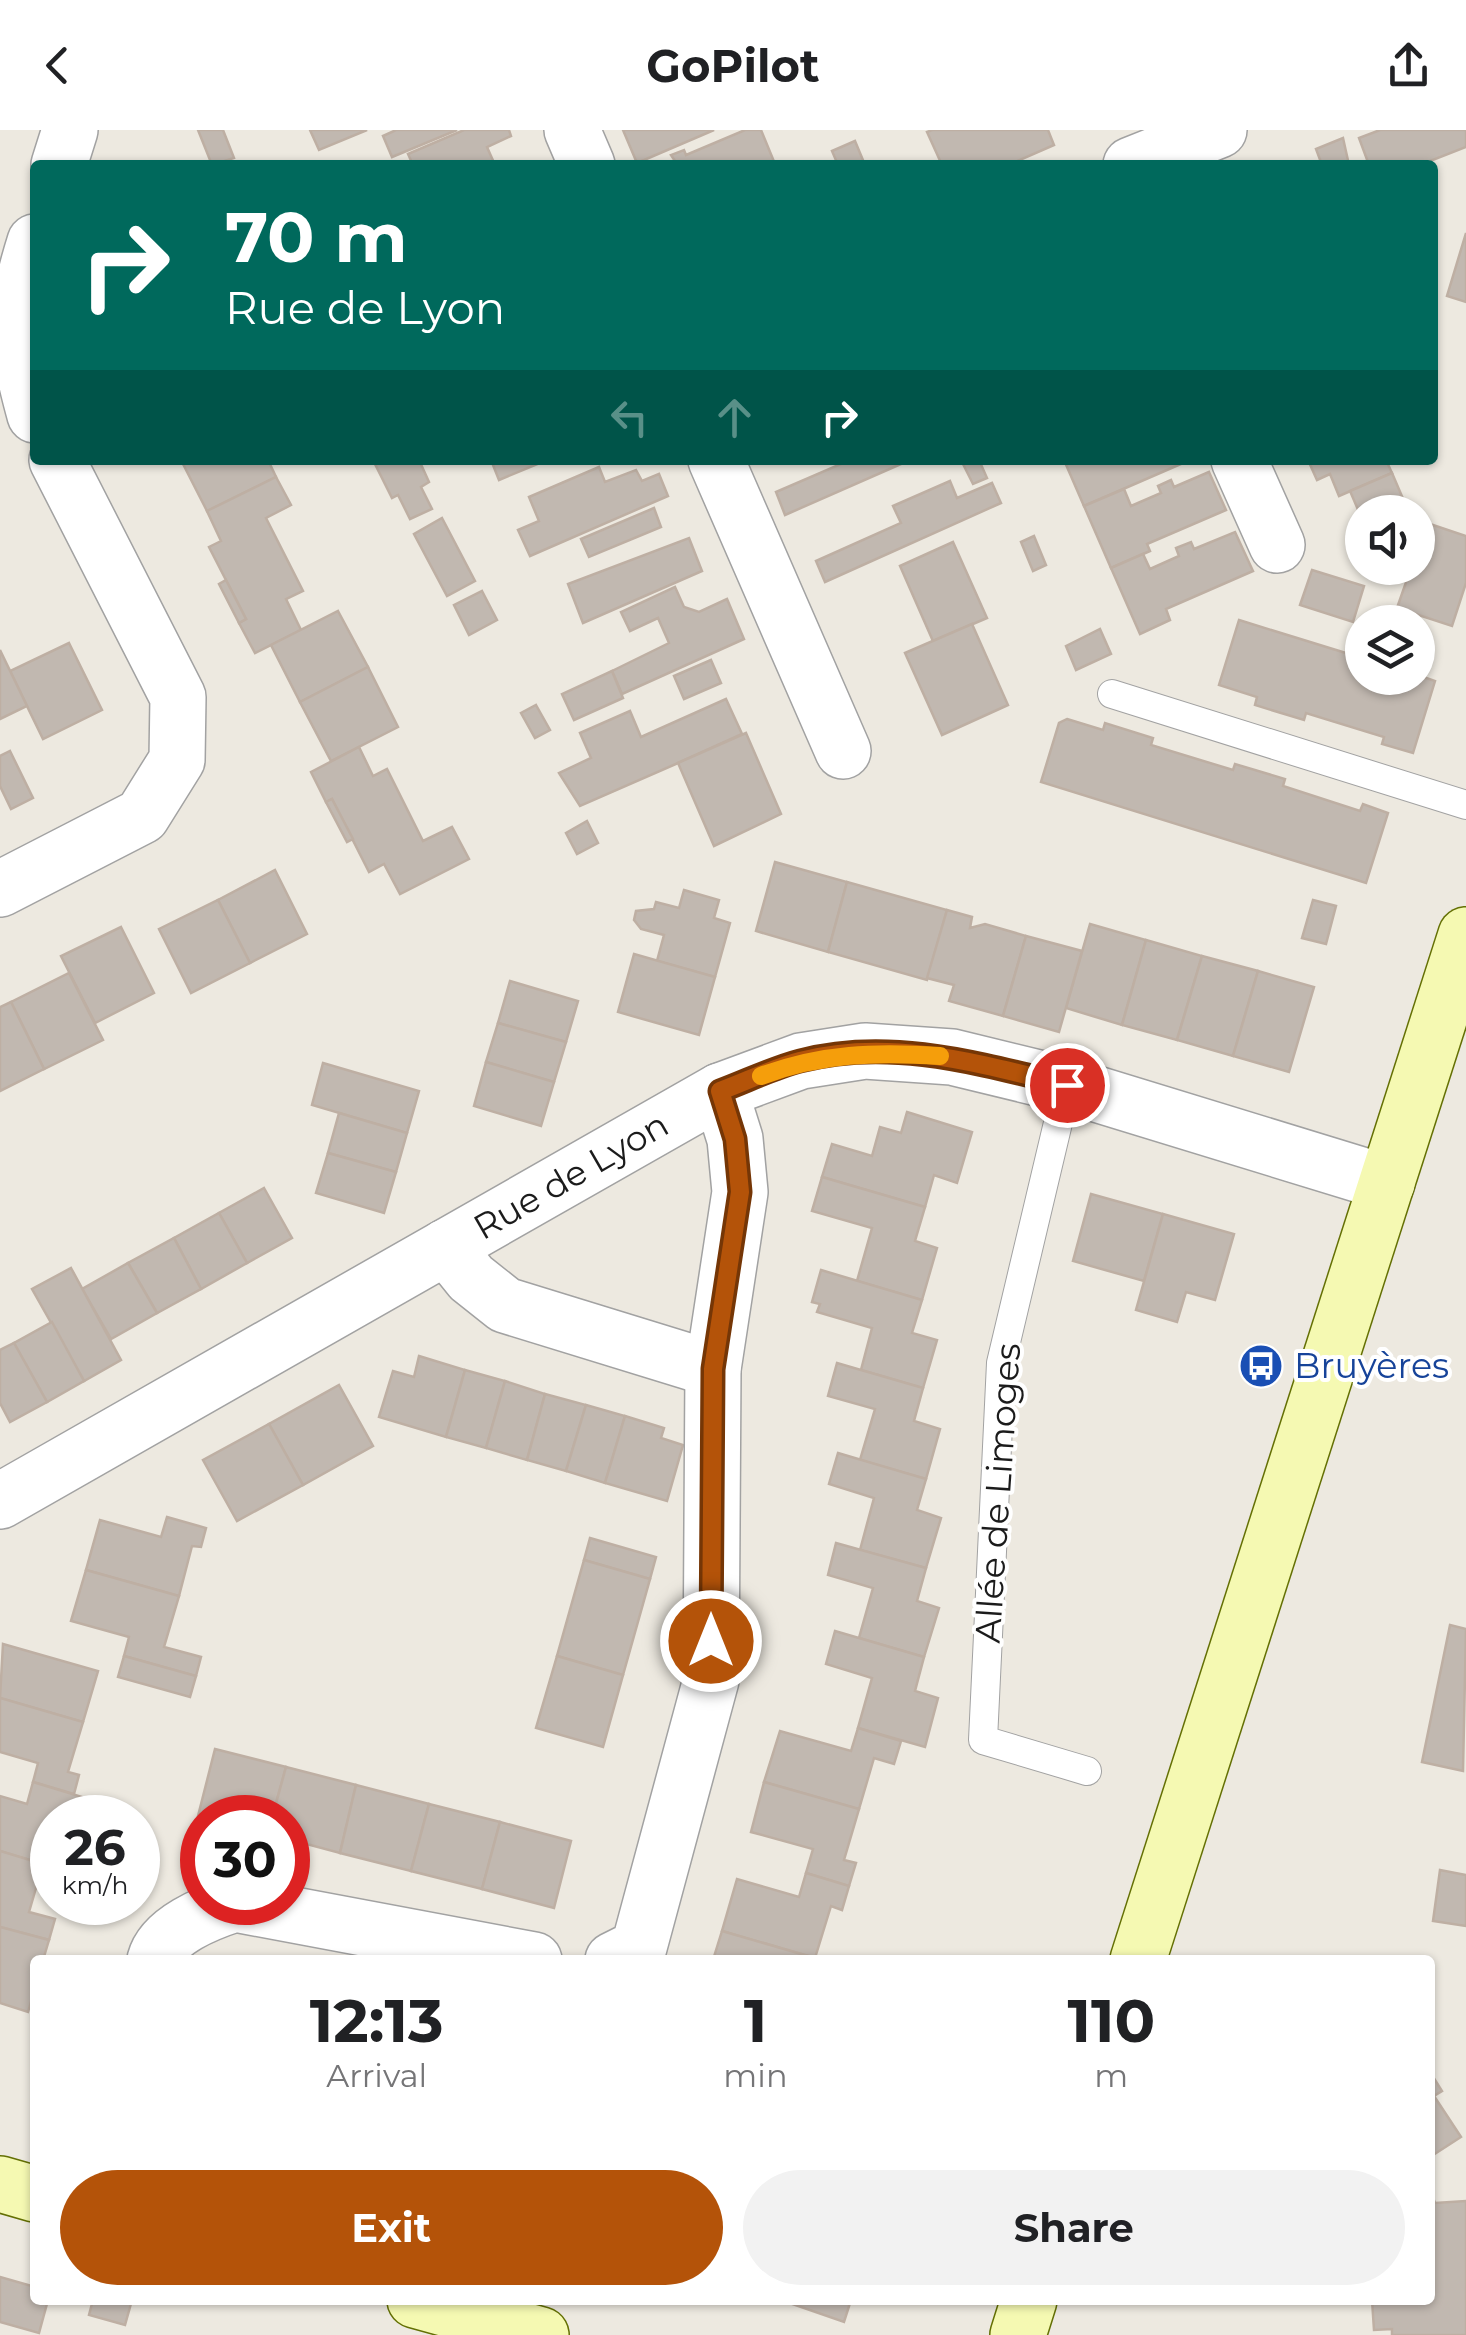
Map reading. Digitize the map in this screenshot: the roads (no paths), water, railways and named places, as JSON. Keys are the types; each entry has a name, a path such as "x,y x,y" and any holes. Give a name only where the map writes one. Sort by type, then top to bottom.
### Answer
{"main road":[{"path":"1140,1955 1466,936"},
{"path":"0,2184 30,2193"},
{"path":"433,2305 541,2335"},
{"path":"1018,2335 1027,2305"}],"street":[{"path":"61,160 70,130"},
{"path":"572,130 585,160"},
{"path":"1111,130 1120,160"},
{"path":"1144,160 1219,130"},
{"path":"30,258 19,293 16,349 30,398"},
{"path":"0,888 142,816 176,760 178,698 60,465"},
{"path":"718,465 843,751"},
{"path":"1241,465 1277,545"},
{"name":"Rue de Lyon","path":"0,1501 720,1091 801,1061 864,1051 952,1057 1067,1085 1388,1183"},
{"path":"623,1955 640,1947 711,1680 713,1369 740,1192 735,1139 720,1091"},
{"name":"Rue de Lyon","path":"446,1247 471,1278 505,1306 713,1369"},
{"path":"156,1955 158,1947 204,1914 235,1904 507,1955"}],"lane":[{"path":"1112,694 1466,805"},
{"name":"Allée de Limoges","path":"1067,1085 1001,1363 983,1740 1087,1771"}],"place":[{"name":"Bruyères","path":"1261,1366"}]}
